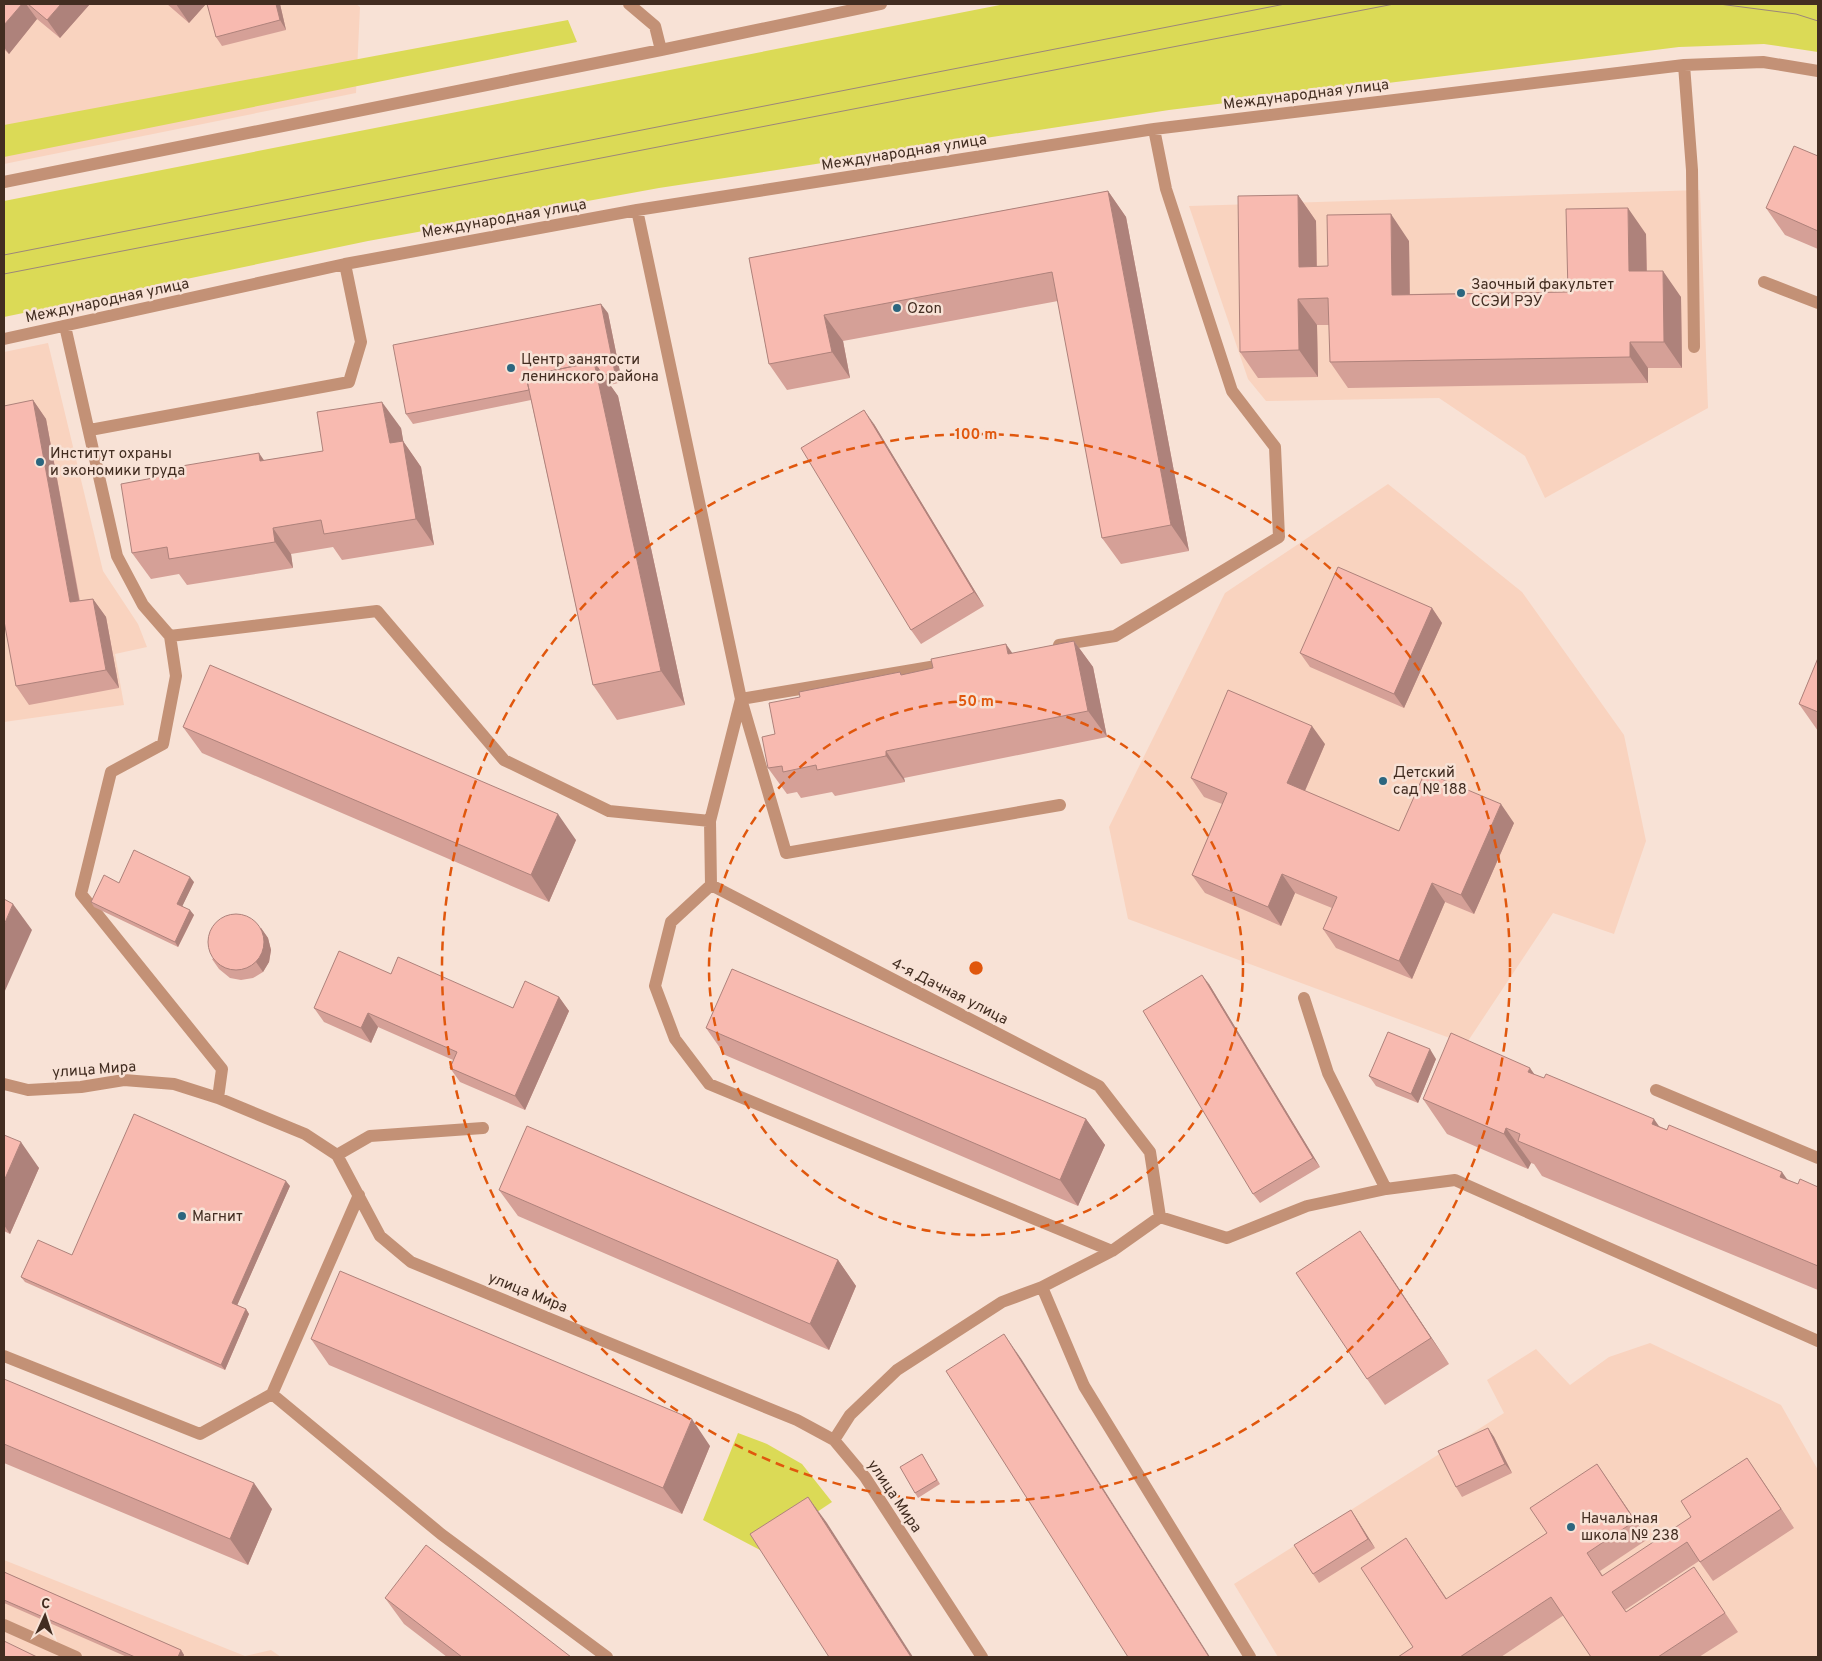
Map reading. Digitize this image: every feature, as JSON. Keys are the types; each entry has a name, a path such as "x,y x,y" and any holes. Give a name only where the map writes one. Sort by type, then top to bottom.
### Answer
{"street":[{"path":"628,4 655,26 661,50"},
{"path":"4,182 661,50 834,8 881,4"},
{"name":"Международная улица","path":"4,339 345,264 637,210 1154,129 1684,65 1763,62 1818,72"},
{"path":"1684,65 1692,170 1694,347"},
{"path":"1046,648 1115,636 1279,537 1275,448 1232,391 1166,189 1154,129"},
{"path":"637,210 741,699 786,853 1060,805"},
{"path":"90,430 350,382 361,342 345,264"},
{"path":"1764,282 1818,303"},
{"path":"65,326 117,556 143,605 170,636 176,676 163,744 111,772 81,894 222,1069 218,1098"},
{"path":"170,636 377,611 504,760 609,811 710,822"},
{"path":"741,699 958,662"},
{"path":"741,699 710,822 711,885 671,922 655,986 675,1039 709,1084 1112,1252"},
{"name":"4-я Дачная улица","path":"711,885 1099,1086 1150,1152 1160,1216"},
{"path":"1304,998 1328,1073 1386,1189"},
{"name":"улица Мира","path":"4,1084 28,1090 81,1088 124,1080 174,1084 218,1098 305,1134 337,1155 380,1236 411,1262 797,1420 834,1440 865,1478 982,1657"},
{"path":"1656,1090 1818,1158"},
{"path":"337,1155 370,1136 483,1128"},
{"path":"834,1440 850,1415 897,1370 1002,1302 1042,1287 1112,1252 1160,1216 1227,1238 1307,1206 1386,1189 1455,1180 1818,1341"},
{"path":"4,1356 200,1434 272,1394 359,1195"},
{"path":"1042,1287 1084,1386 1250,1657"},
{"path":"272,1394 441,1534 607,1657"},
{"path":"4,1625 76,1657"}],"shaded area":[{"path":"4,4 356,4 360,7 356,93 4,164"},
{"path":"1005,4 1818,4 1818,52 1764,44 1679,47 1169,110 659,188 368,241 4,317 4,201"},
{"path":"568,20 577,42 4,157 4,125"},
{"name":"Заочный факультет ССЭИ РЭУ","path":"1700,190 1708,408 1545,498 1525,456 1439,398 1266,401 1248,379 1189,206"},
{"name":"Институт охраны и экономики труда","path":"48,343 103,571 138,624 147,647 115,654 124,705 4,722 4,352"},
{"name":"Детский сад № 188","path":"1388,484 1522,592 1624,735 1646,841 1614,934 1553,913 1466,1044 1128,919 1109,827 1225,593"},
{"name":"Начальная школа № 238","path":"1650,1343 1781,1405 1818,1470 1818,1657 1278,1657 1234,1584 1504,1413 1487,1380 1536,1349 1570,1385 1609,1357"},
{"path":"738,1433 767,1444 802,1464 832,1502 760,1550 703,1520"},
{"path":"4,1560 245,1656 271,1650 281,1657 4,1657"}],"building":[{"path":"4,4 22,4 4,25"},
{"path":"28,4 61,4 47,20"},
{"path":"207,4 276,4 280,20 216,37"},
{"path":"1794,146 1818,156 1818,231 1766,208"},
{"path":"1108,191 1171,525 1102,538 1052,272 824,315 832,352 769,364 749,258"},
{"path":"1298,195 1299,267 1328,266 1327,215 1391,214 1392,295 1568,292 1566,209 1628,208 1629,271 1663,271 1664,342 1630,342 1630,357 1330,362 1328,298 1298,299 1299,350 1240,352 1238,196"},
{"name":"Центр занятости ленинского района","path":"601,304 615,373 603,375 594,362 526,376 529,390 406,414 393,345"},
{"path":"594,362 661,671 593,685 526,376"},
{"path":"33,400 70,602 93,599 106,670 16,686 4,621 4,406"},
{"path":"382,402 390,443 403,441 416,519 324,534 321,520 273,528 275,542 169,559 167,547 132,553 121,484 153,478 152,471 259,453 260,461 323,451 317,412"},
{"path":"864,410 974,592 911,630 801,448"},
{"path":"1338,567 1432,608 1394,694 1300,653"},
{"path":"1074,641 1088,711 886,751 886,756 817,770 816,765 783,772 782,766 768,768 762,737 775,734 769,703 800,697 799,692 900,672 901,675 933,668 931,659 1006,644 1008,654"},
{"path":"1818,658 1818,712 1799,704"},
{"path":"210,665 558,814 531,875 183,727"},
{"path":"1228,690 1312,726 1287,783 1399,831 1425,772 1501,804 1461,895 1432,883 1399,961 1323,929 1337,897 1282,874 1268,907 1192,875 1227,793 1191,778"},
{"path":"134,850 190,877 177,904 190,910 175,942 91,902 104,875 119,883"},
{"path":"4,899 13,904 4,925"},
{"path":"230,914 242,914 252,918 260,926 264,942 260,958 252,966 242,970 230,970 220,966 212,958 208,948 208,936 212,926 220,918"},
{"path":"339,951 391,974 398,957 513,1008 525,981 559,997 515,1096 450,1068 457,1052 368,1013 361,1028 314,1008"},
{"path":"732,969 1086,1119 1060,1180 706,1028"},
{"path":"1202,975 1313,1158 1253,1194 1143,1011"},
{"path":"1388,1032 1430,1049 1411,1094 1369,1076"},
{"path":"1451,1033 1530,1068 1528,1072 1544,1078 1546,1074 1654,1119 1652,1124 1667,1130 1669,1125 1782,1172 1780,1177 1798,1184 1800,1179 1818,1187 1818,1266 1518,1141 1520,1134 1506,1128 1504,1134 1423,1099"},
{"path":"134,1114 286,1181 232,1303 246,1309 221,1365 21,1277 38,1240 72,1255"},
{"path":"527,1126 838,1260 810,1324 499,1190"},
{"path":"4,1135 21,1142 4,1181"},
{"path":"1360,1231 1431,1338 1367,1379 1296,1273"},
{"path":"340,1271 692,1419 663,1488 311,1339"},
{"path":"1004,1334 1209,1657 1128,1657 946,1371"},
{"path":"4,1379 254,1483 230,1539 4,1444"},
{"path":"1488,1428 1505,1464 1456,1487 1438,1451"},
{"path":"922,1454 937,1480 915,1493 900,1467"},
{"path":"1747,1458 1781,1509 1700,1562 1687,1542 1612,1592 1626,1612 1694,1567 1725,1613 1658,1657 1591,1657 1551,1597 1460,1657 1398,1657 1413,1647 1361,1568 1406,1538 1446,1599 1547,1533 1530,1508 1597,1464 1635,1521 1587,1553 1602,1576 1691,1517 1681,1501"},
{"path":"808,1497 911,1657 829,1657 750,1534"},
{"path":"1351,1510 1368,1539 1313,1574 1294,1545"},
{"path":"426,1545 571,1657 462,1657 385,1598"},
{"path":"4,1572 181,1650 178,1657 135,1657 4,1600"},
{"path":"4,1641 37,1657 4,1657"}],"tram line":[{"path":"4,255 1285,4"},
{"path":"4,274 1394,4"},
{"path":"1719,4 1796,14 1818,21"}],"place":[{"name":"Заочный факультет ССЭИ РЭУ","path":"1461,293"},
{"name":"Ozon","path":"897,308"},
{"name":"Центр занятости ленинского района","path":"511,368"},
{"name":"Институт охраны и экономики труда","path":"40,462"},
{"name":"Детский сад № 188","path":"1383,781"},
{"name":"Магнит","path":"182,1216"},
{"name":"Начальная школа № 238","path":"1571,1527"}]}
